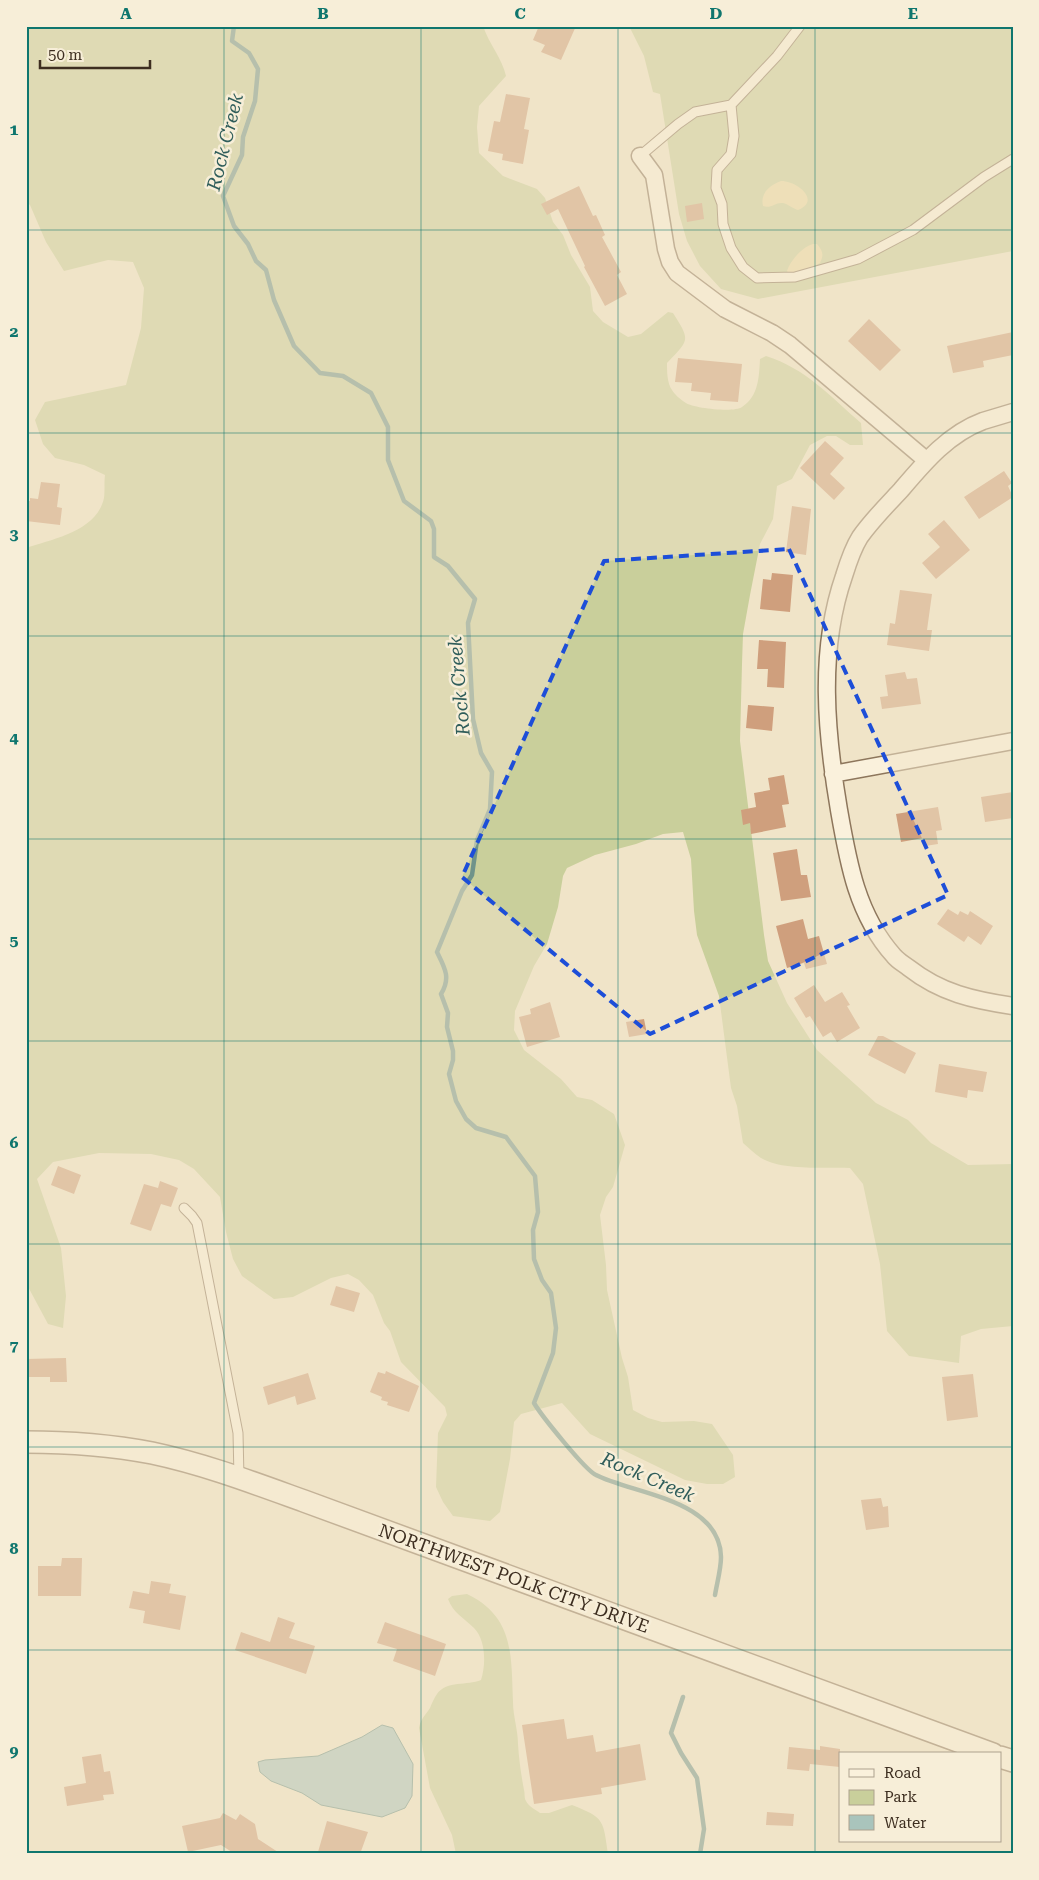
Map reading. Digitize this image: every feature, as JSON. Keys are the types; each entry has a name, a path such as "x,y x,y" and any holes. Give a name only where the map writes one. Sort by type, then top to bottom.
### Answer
{"street":[{"path":"640,156 654,176 666,249 670,262 677,273 725,309 772,333 790,345 926,460"},
{"path":"1013,412 967,429 940,447 926,460 860,538 839,590 832,622 827,676 828,730 833,774 853,879 862,907 880,938 895,958 919,976 947,992 978,1001 1013,1006"},
{"path":"833,774 1013,741"},
{"name":"NORTHWEST POLK CITY DRIVE","path":"26,1442 83,1444 134,1450 174,1458 240,1478 834,1694 988,1752"}],"lane":[{"path":"640,156 695,112 731,105 778,56 800,26"},
{"path":"731,105 734,136 731,154 717,170 716,188 722,204 723,224 731,248 743,267 757,278 795,277 858,259 913,230 984,177 1013,159"},
{"path":"184,1208 197,1223 199,1232 238,1433 240,1478"}],"highlighted area":[{"path":"789,549 948,895 650,1034 462,877 604,561"}],"green space":[{"path":"26,26 483,26 502,63 506,76 479,106 477,127 479,153 503,176 537,189 545,198 553,222 563,235 571,255 590,287 593,311 603,322 628,337 641,334 668,312 673,313 683,329 685,340 680,349 667,363 668,380 674,393 690,405 723,410 742,407 748,402 755,391 760,359 766,356 793,368 817,384 861,423 863,445 850,445 836,436 827,436 810,445 792,479 777,486 773,519 760,544 743,634 740,741 768,961 787,1003 817,1050 876,1103 908,1120 931,1143 968,1165 1013,1164 1013,1326 981,1329 961,1336 959,1363 909,1356 887,1331 880,1264 863,1184 850,1168 804,1168 780,1165 761,1158 743,1143 737,1106 731,1088 719,996 697,935 691,859 683,832 663,834 636,844 595,855 567,868 563,876 558,907 547,944 534,966 515,1011 514,1030 524,1050 561,1079 577,1097 592,1100 614,1114 625,1145 613,1187 606,1197 600,1215 607,1290 628,1377 633,1410 648,1418 662,1422 694,1421 712,1424 733,1455 735,1477 723,1484 707,1484 685,1480 590,1434 562,1403 521,1414 514,1422 510,1459 500,1512 490,1521 453,1516 443,1502 436,1487 438,1433 447,1415 445,1407 401,1362 390,1331 384,1323 373,1295 359,1280 348,1274 331,1278 293,1297 274,1299 242,1276 233,1259 220,1197 194,1169 179,1160 151,1154 99,1153 53,1162 37,1179 61,1248 66,1296 63,1328 48,1324 26,1283 26,548 61,537 83,526 93,518 100,509 104,498 105,475 84,465 55,458 43,444 35,420 45,402 126,385 141,328 144,288 133,262 108,260 64,271 46,242 30,205 26,202"},
{"path":"629,26 1013,26 1013,251 758,299 721,289 700,266 687,241 679,214 660,94 653,92 644,56"},
{"path":"467,1594 483,1603 494,1614 502,1626 507,1640 512,1669 514,1712 520,1767 526,1801 540,1813 549,1813 572,1805 591,1813 597,1817 603,1827 608,1854 456,1854 452,1835 430,1788 419,1728 422,1719 441,1690 452,1685 481,1680 484,1667 484,1653 481,1639 474,1628 453,1608 448,1599 452,1596"}],"sand":[{"path":"781,181 794,184 804,192 807,197 805,206 798,210 783,203 768,207 763,206 764,193"},
{"path":"813,244 817,244 822,251 820,263 801,273 789,274 787,271 794,259 801,251"}],"water":[{"path":"382,1725 393,1728 413,1764 412,1796 405,1808 382,1817 321,1805 302,1793 271,1781 260,1772 258,1762 318,1756 362,1737"}],"building":[{"path":"539,26 576,26 561,60 541,52 545,45 533,40"},
{"path":"506,94 530,98 524,129 529,130 523,164 502,160 503,154 488,151 494,121 500,122"},
{"path":"579,186 593,216 596,215 605,235 602,237 621,272 617,275 627,294 605,306 584,267 558,209 547,215 541,204"},
{"path":"702,203 704,219 687,222 685,206"},
{"path":"869,319 901,350 880,371 848,341"},
{"path":"1013,332 1013,355 983,361 984,367 953,373 947,346"},
{"path":"678,358 742,364 738,402 710,400 711,393 691,391 692,383 675,382"},
{"path":"825,441 844,458 830,474 845,488 834,500 800,468"},
{"path":"1004,471 1012,483 1008,486 1013,497 979,519 964,497"},
{"path":"41,482 60,484 57,507 62,508 60,525 26,521 26,501 30,501 30,498 38,499"},
{"path":"792,506 811,509 806,555 786,552"},
{"path":"944,520 970,550 936,579 922,563 940,547 928,534"},
{"path":"772,573 793,575 790,612 760,609 763,579 771,580"},
{"path":"900,590 932,594 927,630 932,630 929,651 887,645 890,623 895,624"},
{"path":"759,640 786,642 784,688 767,687 768,669 757,669"},
{"path":"905,672 907,679 917,678 921,704 882,709 880,697 888,696 885,675"},
{"path":"748,705 774,707 772,731 746,728"},
{"path":"784,775 789,804 782,805 786,827 751,834 750,823 743,825 741,810 756,807 754,793 770,790 768,778"},
{"path":"1013,792 1013,818 985,822 981,797"},
{"path":"938,807 942,830 936,831 938,844 925,846 923,838 901,842 896,814"},
{"path":"797,849 801,875 807,875 811,897 781,901 773,853"},
{"path":"948,909 958,915 960,911 968,915 970,911 993,926 981,945 968,936 964,942 937,924"},
{"path":"803,919 808,939 819,936 827,964 806,969 804,963 787,968 776,926"},
{"path":"814,985 825,1002 842,992 850,1005 847,1006 860,1028 837,1042 831,1032 823,1037 810,1016 806,1018 794,998"},
{"path":"550,1002 560,1037 527,1047 519,1017 531,1014 530,1009"},
{"path":"644,1019 647,1034 629,1037 626,1022"},
{"path":"878,1036 883,1036 916,1053 905,1074 868,1055"},
{"path":"939,1064 987,1072 983,1092 968,1090 967,1098 935,1092"},
{"path":"58,1166 81,1175 74,1194 51,1185"},
{"path":"160,1181 178,1188 171,1207 161,1204 151,1231 130,1224 144,1184 158,1188"},
{"path":"336,1286 360,1293 354,1312 330,1305"},
{"path":"66,1358 67,1382 50,1382 50,1377 26,1377 26,1359"},
{"path":"386,1371 419,1386 409,1412 387,1405 388,1402 381,1400 382,1397 370,1392 378,1372 385,1374"},
{"path":"308,1373 316,1399 297,1405 295,1396 268,1405 263,1387"},
{"path":"973,1374 978,1417 947,1421 942,1377"},
{"path":"881,1498 883,1507 888,1506 889,1527 866,1530 861,1500"},
{"path":"62,1558 82,1558 81,1596 38,1596 38,1566 61,1566"},
{"path":"151,1581 171,1584 169,1593 186,1596 180,1630 143,1623 145,1611 129,1608 133,1591 149,1594"},
{"path":"278,1617 295,1623 289,1638 315,1646 306,1674 235,1650 241,1632 270,1642"},
{"path":"385,1622 446,1644 435,1676 393,1661 397,1649 377,1643"},
{"path":"564,1719 567,1739 593,1735 596,1752 640,1744 646,1780 601,1788 602,1794 534,1804 522,1725"},
{"path":"820,1746 840,1749 839,1767 810,1764 809,1771 787,1769 789,1747 820,1750"},
{"path":"101,1754 104,1772 110,1771 114,1794 103,1795 104,1800 67,1806 64,1787 86,1783 82,1757"},
{"path":"767,1812 794,1814 793,1826 766,1825"},
{"path":"223,1813 236,1820 240,1814 255,1824 258,1839 281,1854 235,1854 221,1845 188,1852 182,1826 220,1818"},
{"path":"327,1821 368,1832 360,1854 324,1854 318,1852"}],"waterway":[{"name":"Rock Creek","path":"234,26 232,41 249,53 258,69 255,101 243,137 242,155 223,196 234,226 248,244 256,261 266,270 274,300 294,346 320,373 343,376 371,393 388,427 388,460 404,501 431,521 434,529 434,557 448,566 475,599 468,623 473,719 481,753 492,772 490,809 477,840 472,875 462,891 437,952 446,973 446,983 441,994 448,1013 447,1027 453,1051 453,1060 449,1074 456,1101 466,1119 476,1128 506,1137 535,1176 538,1212 533,1230 534,1259 542,1280 551,1293 556,1328 553,1353 534,1403 554,1430 590,1471 612,1482 672,1501 706,1522 717,1538 721,1557 715,1595"},
{"name":"Rock Creek","path":"683,1697 671,1733 697,1778 704,1829 700,1854"}]}
